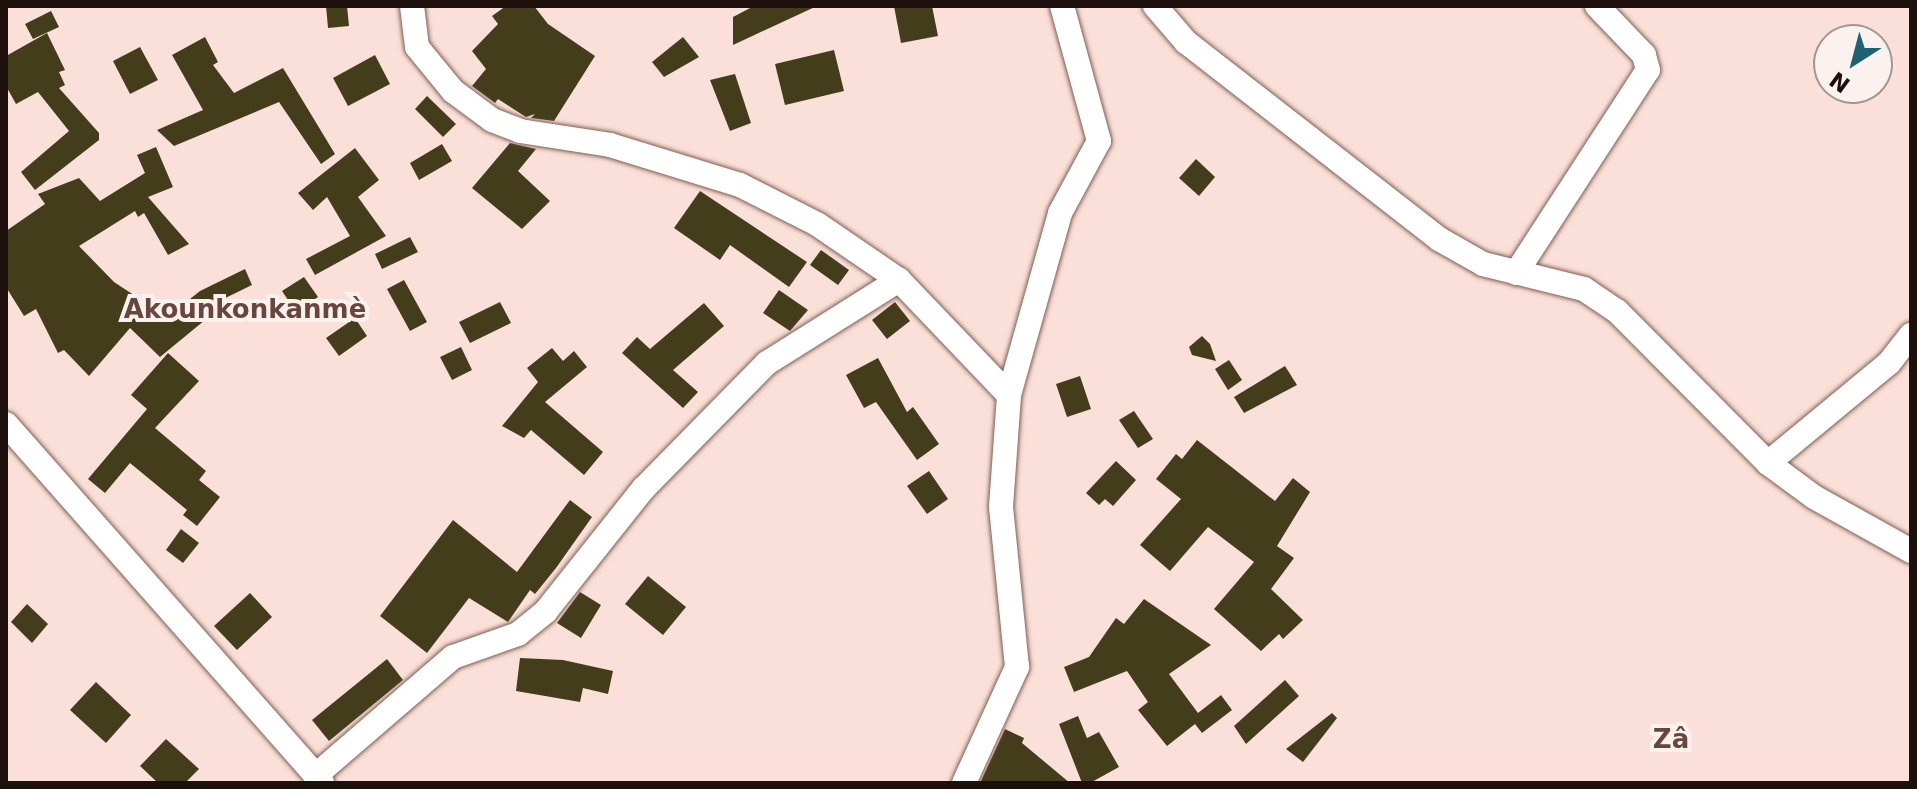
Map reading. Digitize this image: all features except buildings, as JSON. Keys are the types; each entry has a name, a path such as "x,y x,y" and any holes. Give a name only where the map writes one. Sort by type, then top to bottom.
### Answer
{"street":[{"path":"412,6 417,47 453,91 492,120 520,131 610,145 740,185 817,224 899,280 1009,395"},
{"path":"964,783 1017,667 1001,507 1009,395 1060,213 1099,141 1062,6"},
{"path":"1155,6 1186,42 1439,239 1483,264 1584,289 1617,311 1768,463 1814,497 1911,551"},
{"path":"1516,273 1648,70 1644,55 1597,6"},
{"path":"6,424 318,779 453,657 518,634 546,611 644,488 767,363 899,280"},
{"path":"1768,463 1889,363 1911,335"}],"district":[{"name":"Akounkonkanmè","path":"245,310"},
{"name":"Zâ","path":"1671,740"}]}
